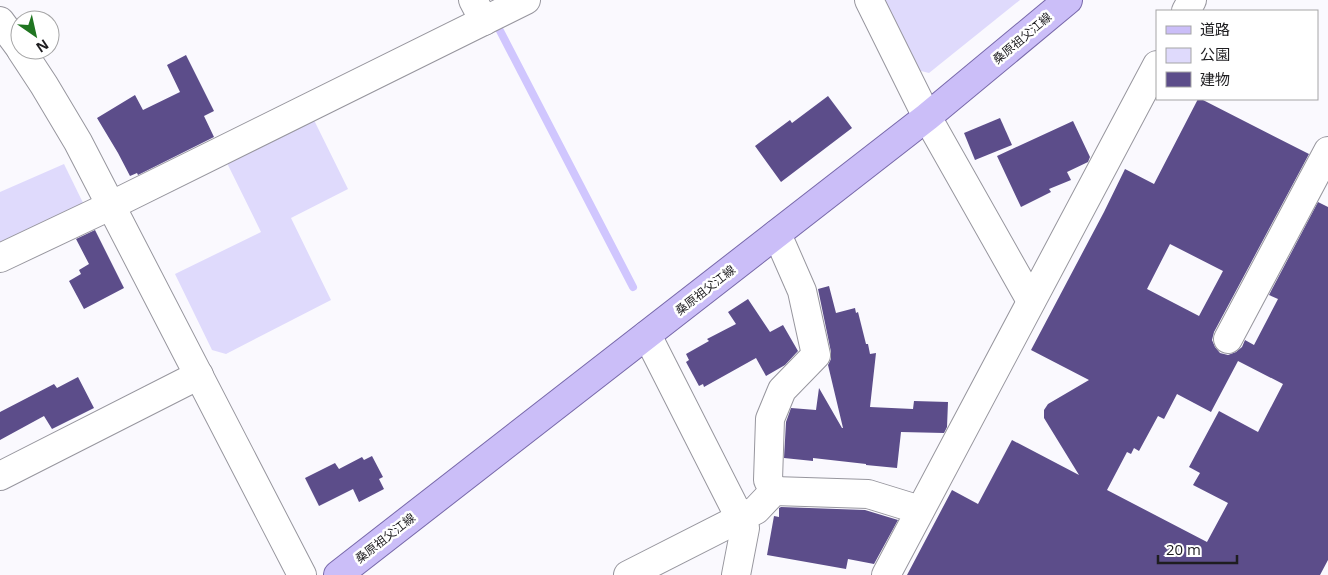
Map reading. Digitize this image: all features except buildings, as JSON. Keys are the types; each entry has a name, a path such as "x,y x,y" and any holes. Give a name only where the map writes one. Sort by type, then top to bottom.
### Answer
{"main road":[{"name":"桑原祖父江線","path":"338,575 928,117 1068,0"}],"street":[{"path":"0,258 112,205 478,11 526,0"},
{"path":"869,0 928,117 1031,301"},
{"path":"0,21 10,34"},
{"path":"28,60 78,142 112,205 302,575"},
{"path":"886,575 1156,68"},
{"path":"1228,339 1328,150"},
{"path":"774,491 768,480 770,418 782,390 816,355 802,291 777,234"},
{"path":"647,335 745,528 736,575"},
{"path":"0,476 199,375"},
{"path":"628,575 756,510 774,491 868,494 920,510"}],"green space":[{"path":"881,0 1020,0 929,73 917,70"},
{"path":"311,114 348,189 291,218 331,300 226,354 212,350 175,274 261,232 224,157"},
{"path":"64,164 87,211 0,253 0,192"}],"waterway":[{"path":"497,25 633,287"}]}
